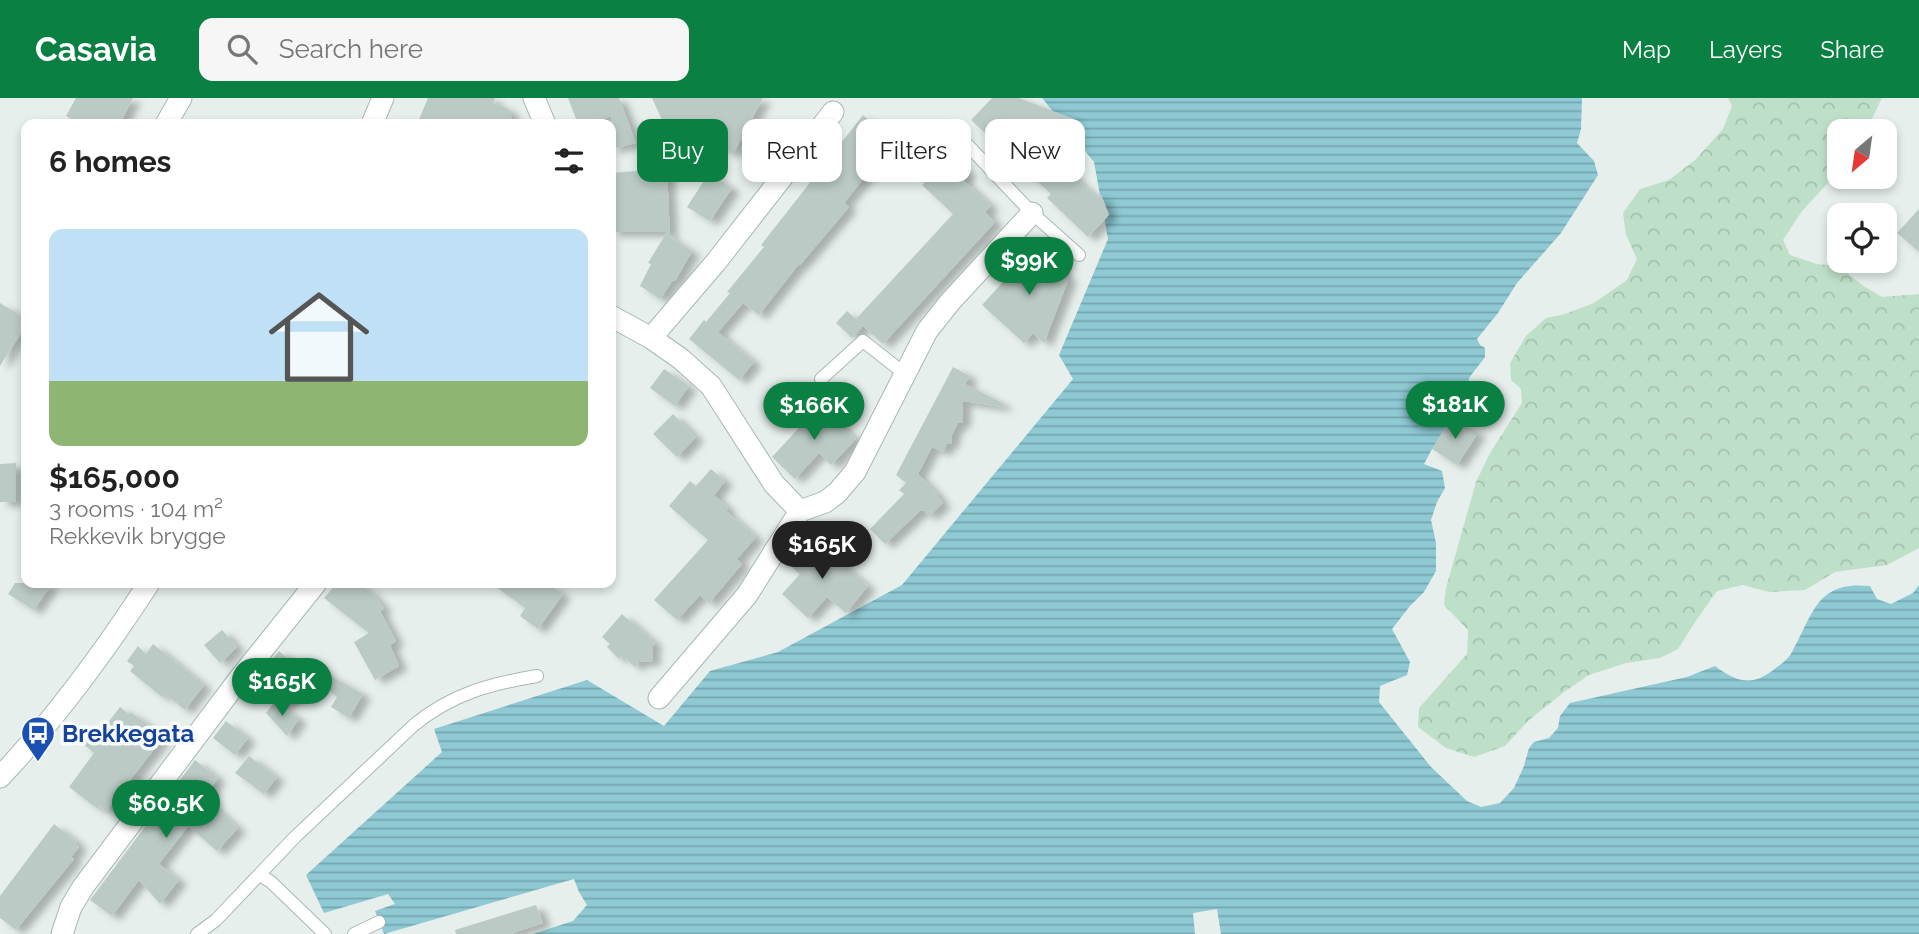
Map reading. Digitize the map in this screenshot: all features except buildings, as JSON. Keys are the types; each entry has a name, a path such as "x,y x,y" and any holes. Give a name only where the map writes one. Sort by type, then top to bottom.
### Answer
{"street":[{"path":"169,119 181,98"},
{"path":"374,119 383,98"},
{"path":"534,98 543,119"},
{"path":"651,338 716,262 834,106"},
{"path":"659,698 747,595 800,511 825,502 837,493 855,472 927,331 1031,213"},
{"path":"616,319 681,359 711,386 774,484 800,511"},
{"path":"0,777 34,742 121,626 146,588"},
{"path":"62,934 71,907 83,887 240,678 312,588"}],"lane":[{"path":"971,149 1031,213 1079,255"},
{"path":"821,379 863,341 905,374"},
{"path":"197,934 216,920 346,788 433,710 463,694 502,681 537,676"},
{"path":"260,875 271,881 325,934"},
{"path":"354,934 379,922"}],"green space":[{"path":"1728,98 1882,98 1872,119 1827,119 1827,184 1802,211 1783,240 1790,255 1827,265 1827,273 1847,273 1882,297 1919,294 1919,548 1887,565 1835,572 1805,590 1769,592 1743,585 1717,591 1678,649 1660,658 1626,663 1589,675 1528,721 1505,746 1474,757 1446,748 1418,727 1419,708 1467,654 1468,630 1444,605 1446,588 1476,482 1490,453 1522,403 1521,389 1511,380 1510,363 1526,336 1546,318 1594,303 1627,280 1637,259 1626,235 1623,213 1640,189 1669,180 1695,160 1723,129 1732,106"}],"water":[{"path":"1042,98 1582,98 1581,129 1577,143 1594,161 1598,175 1561,233 1517,283 1477,339 1485,348 1485,357 1469,378 1465,408 1452,417 1424,464 1442,471 1445,488 1431,520 1436,543 1436,571 1424,592 1392,629 1410,662 1407,675 1380,686 1379,702 1431,767 1467,801 1481,807 1500,803 1514,788 1529,748 1534,742 1549,738 1558,728 1560,716 1570,703 1687,677 1715,666 1738,679 1761,678 1789,656 1812,613 1827,594 1852,586 1870,586 1877,599 1891,604 1913,593 1919,585 1919,934 1221,934 1217,909 1193,913 1195,934 533,934 573,921 587,905 574,879 384,934 375,911 395,904 388,894 324,913 306,875 442,752 434,729 587,680 664,726 710,671 778,652 902,585 1073,379 1059,355 1108,239 1094,162 1085,151 1085,119 1059,119"}],"place":[{"name":"Brekkegata","path":"38,763"}]}
